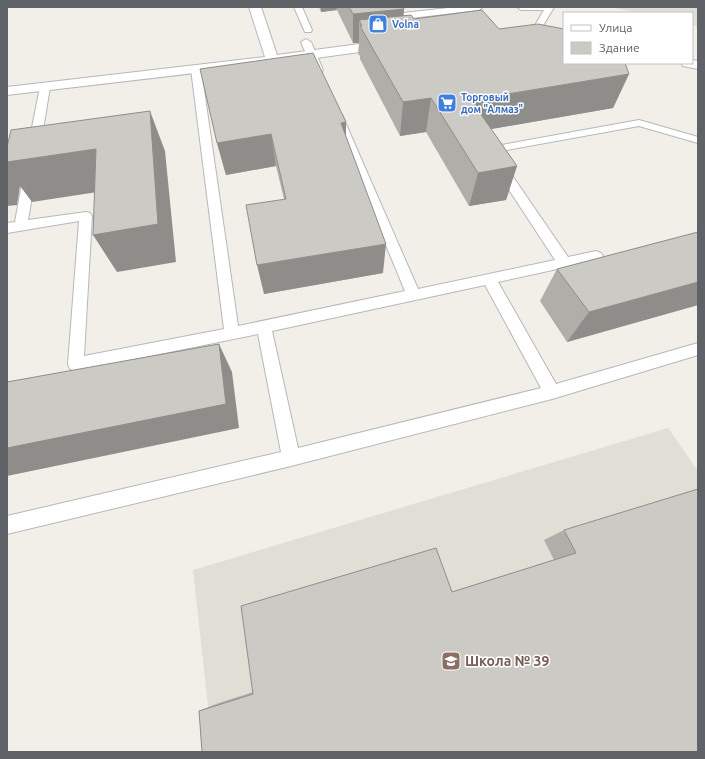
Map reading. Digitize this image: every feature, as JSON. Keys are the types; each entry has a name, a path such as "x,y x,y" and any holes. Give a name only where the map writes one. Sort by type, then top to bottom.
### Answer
{"street":[{"path":"255,7 272,60"},
{"path":"521,32 550,33"},
{"path":"7,91 272,60 309,42 398,43"}],"lane":[{"path":"298,7 324,83"},
{"path":"394,16 479,7"},
{"path":"521,7 550,8"},
{"path":"535,32 550,8"},
{"path":"196,69 232,334"},
{"path":"45,87 33,156 14,227 86,216 76,364 232,334 565,264 596,256"},
{"path":"333,105 414,296"},
{"path":"565,264 488,150 639,123 698,140"},
{"path":"21,151 33,156"},
{"path":"488,279 552,392"},
{"path":"264,327 291,458"},
{"path":"7,525 291,458 552,392 698,349"}],"shaded area":[{"path":"611,7 698,7 698,27 693,25 693,12 634,12"},
{"name":"Школа № 39","path":"668,428 698,471 698,752 213,752 193,570"}],"building":[{"path":"349,7 403,7 404,9 353,14"},
{"path":"482,10 499,29 538,24 563,29 563,64 625,64 629,74 471,100 517,166 478,173 431,98 403,102 360,26 362,26 359,20 411,15 414,19"},
{"path":"313,53 346,122 341,123 386,244 257,265 246,205 286,199 271,134 217,143 200,69"},
{"path":"150,111 158,224 93,235 96,149 7,162 7,147 11,130"},
{"path":"698,232 698,282 589,312 557,269"},
{"path":"219,344 226,404 7,448 7,382"},
{"name":"Школа № 39","path":"698,489 698,752 202,752 199,711 253,694 241,606 436,548 452,592 576,553 564,530"}],"place":[{"name":"Volna","path":"378,24"},
{"name":"Торговый дом \"Алмаз\"","path":"447,103"},
{"name":"Школа № 39","path":"451,661"}]}
